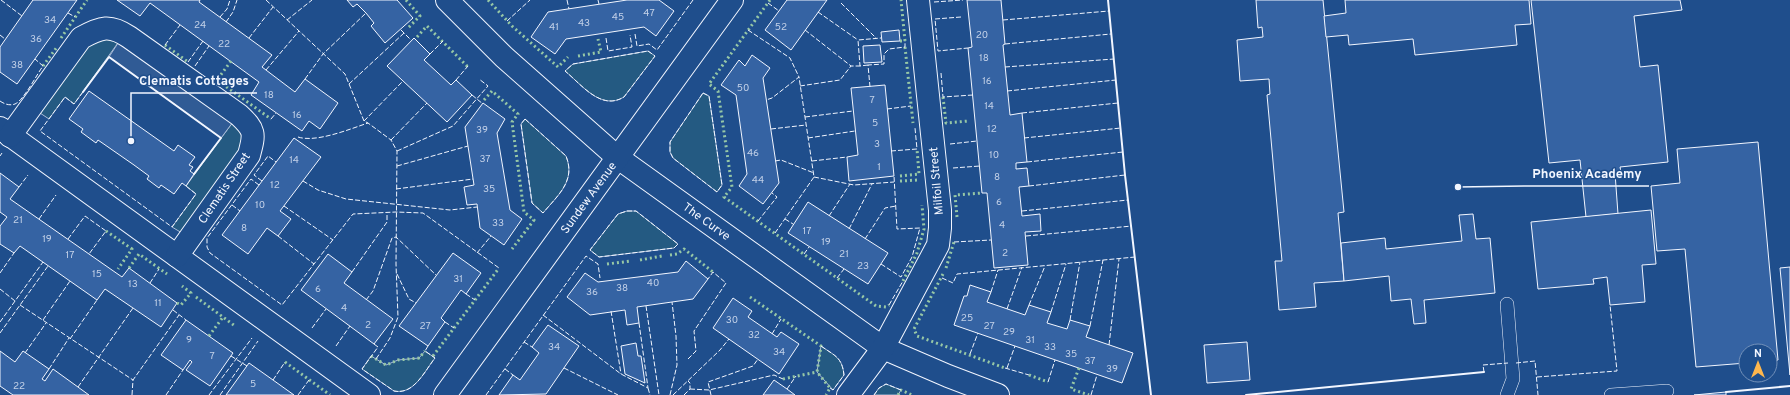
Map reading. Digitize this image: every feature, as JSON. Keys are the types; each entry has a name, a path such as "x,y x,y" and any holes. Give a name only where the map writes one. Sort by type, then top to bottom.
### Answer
{"street":[{"name":"The Curve","path":"447,0 504,57 617,157 883,348 948,376 998,395"},
{"name":"Sundew Avenue","path":"445,395 732,0"},
{"name":"Milfoil Street","path":"848,395 883,348 938,245 940,228 918,0"},
{"name":"Clematis Street","path":"177,256 249,155 253,140 251,127 239,115 129,36 118,30 96,30 82,38 5,132 369,395"}],"lane":[{"path":"1507,304 1513,379 1507,395"},
{"path":"1610,395 1667,391"}],"shaded area":[{"path":"96,37 120,40 74,104 65,97 49,119 40,113"},
{"path":"120,40 233,122 221,138 109,57"},
{"path":"648,51 655,56 624,97 616,100 607,101 600,99 585,89 565,71 573,64"},
{"path":"703,93 709,96 722,185 717,192 673,158 670,152 670,142"},
{"path":"525,119 566,156 568,165 569,173 564,187 560,194 543,213 532,203 521,124"},
{"path":"233,122 242,131 242,150 182,233 172,227 196,194 186,186"},
{"path":"627,211 636,211 678,244 674,248 599,257 590,250 618,214"},
{"path":"821,346 834,355 842,364 844,375 833,390 817,372"},
{"path":"425,351 435,358 418,381 407,390 394,391 362,369 371,356 386,365 398,360 419,358"},
{"path":"886,384 901,390 898,395 874,395 879,388"}],"building":[{"path":"33,0 77,0 17,84 0,72 0,47"},
{"path":"117,0 200,0 199,2 272,55 262,67 295,92 305,79 338,103 320,129 309,121 302,131 251,95 259,82 150,3 140,16"},
{"path":"347,0 397,0 413,18 385,43 371,26 374,23 366,13 357,4 353,7"},
{"path":"627,0 659,0 674,11 656,36 644,27 566,39 555,54 531,37 548,12"},
{"path":"787,0 827,0 791,50 765,30"},
{"path":"967,0 1001,0 1005,44 1003,45 1010,115 1022,113 1027,162 1016,163 1016,169 1027,168 1029,186 1019,187 1022,216 1040,214 1041,231 1025,232 1028,265 994,268 987,193 982,193 968,48 972,47"},
{"path":"1256,0 1323,0 1344,212 1338,213 1344,281 1314,283 1316,307 1279,310 1275,261 1282,261 1267,95 1270,94 1269,79 1240,81 1237,40 1263,37 1262,27 1258,28"},
{"path":"1345,0 1529,0 1531,24 1515,25 1517,45 1415,55 1413,39 1349,45 1348,35 1326,37 1324,16 1346,13"},
{"path":"1531,0 1680,0 1682,10 1634,16 1640,67 1658,65 1668,162 1620,167 1621,172 1615,173 1618,214 1586,217 1580,160 1549,163"},
{"path":"899,30 900,41 882,42 881,32"},
{"path":"414,38 430,54 424,60 451,85 456,80 472,95 447,122 387,66"},
{"path":"880,45 882,62 864,63 863,46"},
{"path":"752,55 770,68 763,78 779,183 763,204 739,186 747,174 736,95 721,85 739,60 745,66"},
{"path":"885,85 894,176 849,181 847,157 858,155 851,88"},
{"path":"89,91 174,151 178,145 195,157 189,165 193,167 190,171 194,174 186,186 182,183 174,194 161,185 159,188 147,179 149,176 134,165 98,140 96,143 81,132 83,129 69,119"},
{"path":"483,103 505,119 497,133 510,210 522,219 504,245 480,228 477,204 467,205 464,187 474,185 465,127"},
{"path":"294,138 321,157 280,211 291,219 278,236 267,228 248,254 222,235"},
{"path":"1758,142 1776,343 1738,343 1738,364 1696,367 1685,249 1657,251 1651,186 1680,183 1677,149"},
{"path":"0,173 19,187 10,199 122,277 129,268 177,303 161,327 105,289 97,300 20,246 14,253 0,244 0,226 7,217 0,212"},
{"path":"808,202 888,253 868,284 788,233"},
{"path":"1651,210 1656,264 1642,265 1645,302 1610,305 1607,277 1593,279 1594,284 1538,289 1531,222"},
{"path":"1473,214 1476,239 1490,238 1495,293 1424,300 1426,323 1414,324 1411,299 1391,301 1389,276 1344,281 1341,243 1385,238 1386,249 1462,241 1459,215"},
{"path":"453,253 481,273 466,294 461,290 441,318 445,322 428,346 399,326"},
{"path":"328,254 352,272 344,283 393,319 374,344 301,290"},
{"path":"686,261 708,279 693,299 637,307 639,323 627,325 625,310 590,315 567,297 585,273 598,282 678,272"},
{"path":"1790,267 1790,375 1780,268"},
{"path":"970,285 991,292 987,302 1025,315 1029,305 1051,312 1047,323 1067,329 1070,320 1090,326 1086,337 1133,353 1122,383 954,325 964,296 967,296"},
{"path":"733,298 752,311 748,317 777,337 781,332 799,344 779,374 713,328"},
{"path":"186,320 233,353 210,386 186,370 192,362 190,360 183,370 161,355"},
{"path":"548,325 579,346 546,394 499,395 513,375 520,380 539,353 532,347"},
{"path":"1247,342 1250,380 1207,383 1204,345"},
{"path":"636,343 638,356 641,356 645,383 625,374 621,346"},
{"path":"0,351 15,362 23,351 49,369 42,379 45,381 53,369 89,395 13,395 0,386"},
{"path":"249,363 273,380 294,395 226,395"},
{"path":"774,380 787,389 795,395 763,395"},
{"path":"1726,392 1726,395 1694,395"}],"hedge":[{"path":"61,38 87,0"},
{"path":"406,0 420,16 408,28"},
{"path":"488,0 512,26 558,67 568,57"},
{"path":"770,0 709,84 718,91 732,187 724,197 876,306 886,307 889,305"},
{"path":"900,41 905,41 901,0"},
{"path":"417,37 427,26 469,68"},
{"path":"578,56 601,52 598,39"},
{"path":"165,45 188,62"},
{"path":"43,66 57,47"},
{"path":"905,47 913,123"},
{"path":"231,61 217,80 271,119"},
{"path":"484,100 492,91 518,114 512,122 524,212 534,220 512,249"},
{"path":"943,97 946,123 969,121"},
{"path":"900,176 919,174 917,149"},
{"path":"900,181 919,180"},
{"path":"957,217 955,195 982,193"},
{"path":"903,281 917,253 924,229 922,205"},
{"path":"106,231 132,249 118,269"},
{"path":"946,268 954,242"},
{"path":"670,255 677,254 684,249 713,272"},
{"path":"129,268 139,254 167,274"},
{"path":"640,260 662,256"},
{"path":"607,264 631,261"},
{"path":"433,356 499,268"},
{"path":"943,274 914,329 917,336 1005,368"},
{"path":"177,303 181,305 191,293 182,286"},
{"path":"196,297 235,326"},
{"path":"750,297 821,346 817,372 830,388 826,395"},
{"path":"209,336 223,317"},
{"path":"371,356 386,365 398,360 419,358 425,351"},
{"path":"285,362 330,395"},
{"path":"1079,368 1071,389 1089,395"},
{"path":"783,379 817,372"},
{"path":"1029,375 1048,382"},
{"path":"898,395 901,390 912,395"}],"fence":[{"path":"1,0 22,16"},
{"path":"220,17 227,9 230,0"},
{"path":"226,22 233,12 237,0"},
{"path":"266,0 345,74 364,121 368,123"},
{"path":"287,20 312,0"},
{"path":"507,21 530,0"},
{"path":"567,0 569,9"},
{"path":"598,0 599,4"},
{"path":"635,34 637,46 649,44 657,50 693,0"},
{"path":"934,2 963,0"},
{"path":"768,3 779,11"},
{"path":"841,3 876,38"},
{"path":"249,38 273,7"},
{"path":"1003,20 1109,11"},
{"path":"818,12 858,40"},
{"path":"68,13 75,17"},
{"path":"305,79 323,54 366,13"},
{"path":"961,17 935,19 938,51 968,48"},
{"path":"165,45 180,25"},
{"path":"401,30 411,40"},
{"path":"748,30 790,58 799,77 772,98 766,100"},
{"path":"805,30 851,66 860,66"},
{"path":"266,70 299,31"},
{"path":"349,84 404,33"},
{"path":"1005,44 1111,34"},
{"path":"0,35 5,39"},
{"path":"606,38 608,51 632,47 630,35"},
{"path":"868,65 860,66 858,40 881,38"},
{"path":"188,62 203,41"},
{"path":"430,54 443,41"},
{"path":"870,87 868,65 884,64 884,54 889,49 905,47 905,41"},
{"path":"195,66 209,46"},
{"path":"648,51 655,56 624,97 616,100 607,101 600,99 585,89 565,71 573,64 648,51"},
{"path":"0,101 13,105 19,102 43,66 35,59"},
{"path":"1005,67 1114,59"},
{"path":"456,80 468,66"},
{"path":"800,86 840,80 851,66"},
{"path":"941,73 943,97 973,95"},
{"path":"775,233 814,177 799,77"},
{"path":"397,151 453,126 488,86 479,79"},
{"path":"1007,91 1116,80"},
{"path":"364,121 403,81"},
{"path":"83,92 74,104 65,97 40,131 172,227 196,194 186,186"},
{"path":"703,93 709,96 722,185 717,192 673,158 670,152 670,142 703,93"},
{"path":"472,95 483,104"},
{"path":"391,140 427,103"},
{"path":"1022,113 1118,103"},
{"path":"887,109 911,106"},
{"path":"805,117 853,111"},
{"path":"271,119 276,113"},
{"path":"525,119 566,156 568,165 569,173 564,187 560,194 543,213 532,203 521,124 525,119"},
{"path":"298,137 323,137 368,123 391,140 397,151 396,264 398,317 390,338 376,359"},
{"path":"771,129 806,125"},
{"path":"891,151 917,149 915,128"},
{"path":"1024,138 1121,128"},
{"path":"808,138 855,131"},
{"path":"950,144 977,141"},
{"path":"397,166 468,146"},
{"path":"1027,162 1123,152"},
{"path":"262,181 254,175 268,156 276,162"},
{"path":"812,161 847,157"},
{"path":"775,161 781,160 814,173"},
{"path":"953,168 980,166"},
{"path":"19,187 28,175"},
{"path":"1029,186 1125,175"},
{"path":"881,264 901,277 912,257 920,228 897,229 894,176"},
{"path":"814,177 854,185 894,182"},
{"path":"259,185 251,179 207,238 207,247 210,253 282,305 353,214 396,212 423,213 499,268"},
{"path":"396,189 473,179"},
{"path":"303,181 318,190 346,199 450,210 477,207"},
{"path":"829,216 850,184"},
{"path":"849,229 872,184"},
{"path":"758,221 777,197 772,193"},
{"path":"39,219 56,195"},
{"path":"1022,211 1128,200"},
{"path":"232,205 240,211"},
{"path":"284,206 333,240"},
{"path":"865,239 885,208 896,206"},
{"path":"627,211 636,211 678,244 674,248 599,257 590,250 618,214 627,211"},
{"path":"352,272 387,222 387,213"},
{"path":"68,239 85,216 106,231 89,254"},
{"path":"785,219 793,224"},
{"path":"1026,236 1132,226"},
{"path":"278,236 314,264"},
{"path":"477,253 491,236"},
{"path":"366,300 373,291 392,238 396,237 436,275"},
{"path":"954,242 991,240"},
{"path":"804,254 809,247"},
{"path":"0,273 14,253"},
{"path":"486,395 586,256 598,264 600,278"},
{"path":"942,278 953,283 957,274 1135,257"},
{"path":"1109,345 1119,259"},
{"path":"1090,326 1103,260"},
{"path":"0,322 43,262"},
{"path":"1070,320 1080,262"},
{"path":"1051,312 1066,264"},
{"path":"0,333 48,266"},
{"path":"1029,305 1045,266"},
{"path":"1007,309 1022,267"},
{"path":"150,283 159,269"},
{"path":"837,278 844,269"},
{"path":"991,292 998,270"},
{"path":"688,359 696,351 694,331 726,283 713,272 708,279"},
{"path":"397,274 409,299 416,303"},
{"path":"43,320 70,281"},
{"path":"889,305 903,281"},
{"path":"0,289 15,301"},
{"path":"466,294 475,300"},
{"path":"70,339 97,300"},
{"path":"670,395 677,365 676,336 672,302"},
{"path":"20,305 133,380"},
{"path":"1537,377 1617,371 1610,305"},
{"path":"646,306 659,395"},
{"path":"78,387 133,308"},
{"path":"312,328 326,309"},
{"path":"173,310 186,320"},
{"path":"611,311 621,374"},
{"path":"132,395 133,380 179,315"},
{"path":"543,315 621,374 648,388 639,323"},
{"path":"772,334 781,319"},
{"path":"445,322 454,328"},
{"path":"25,353 46,323"},
{"path":"336,346 350,326"},
{"path":"970,354 978,333"},
{"path":"49,369 69,338"},
{"path":"209,395 252,338"},
{"path":"673,395 720,350 729,339"},
{"path":"220,395 258,341"},
{"path":"524,342 532,347"},
{"path":"374,344 378,347 362,369 394,391 407,390 422,376 435,358 425,351 428,346"},
{"path":"821,346 834,355 842,364 844,375 833,390 830,388"},
{"path":"1007,368 1015,346"},
{"path":"231,356 247,366"},
{"path":"711,395 708,382 753,366 758,359"},
{"path":"1048,382 1055,360"},
{"path":"1516,363 1535,361 1538,395"},
{"path":"273,380 285,362"},
{"path":"1484,372 1483,365 1508,363"},
{"path":"564,368 618,395"},
{"path":"1005,368 1029,375"},
{"path":"505,369 513,375"},
{"path":"166,395 183,370"},
{"path":"690,389 709,390 774,375 783,379"},
{"path":"1091,395 1097,375"},
{"path":"787,389 796,376"},
{"path":"298,395 309,380"},
{"path":"684,395 690,389 690,383 688,381"},
{"path":"874,395 879,388 886,384 901,390"},
{"path":"648,388 650,395"}],"wall":[{"path":"1108,0 1125,175 1151,395"},
{"path":"83,92 109,57 221,138 194,174"},
{"path":"1246,395 1484,372"},
{"path":"1726,392 1790,386"}],"place":[{"name":"Clematis Cottages","path":"131,141"},
{"name":"Phoenix Academy","path":"1458,187"}]}
